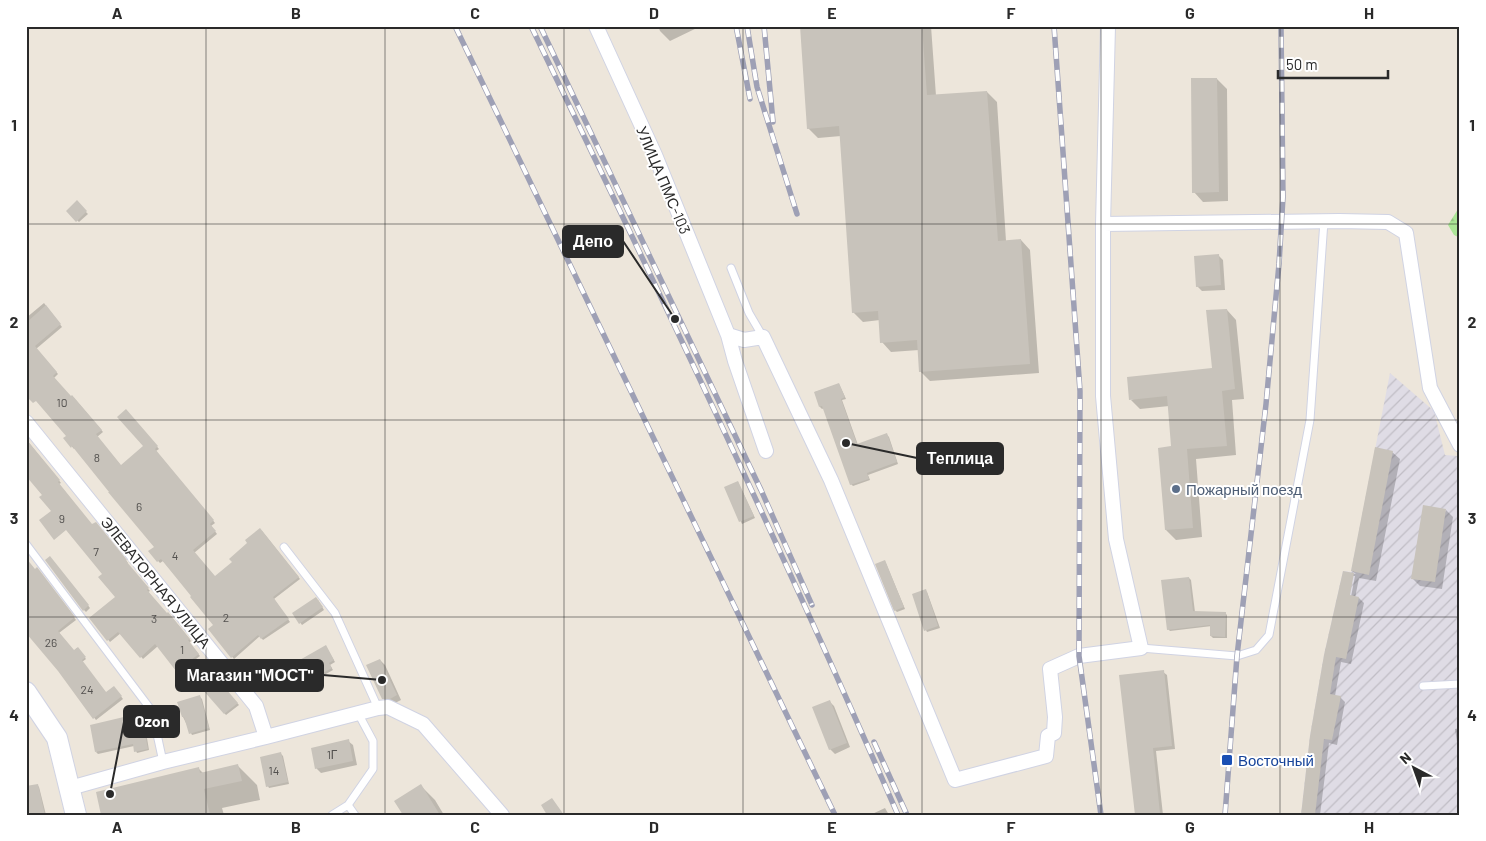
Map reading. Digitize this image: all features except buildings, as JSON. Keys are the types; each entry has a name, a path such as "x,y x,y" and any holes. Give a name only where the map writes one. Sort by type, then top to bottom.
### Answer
{"main road":[{"path":"26,692 56,738 76,815"}],"street":[{"name":"УЛИЦА ПМС-103","path":"596,26 655,155 728,335 766,451"},
{"path":"728,335 744,340 763,337 831,480 955,780 1046,756 1048,736 1054,733 1055,717 1050,669 1079,656 1141,648 1116,539 1103,396 1103,224 1108,26"},
{"path":"1103,224 1388,222 1406,232 1430,388 1460,445"},
{"name":"ЭЛЕВАТОРНАЯ УЛИЦА","path":"26,422 256,706 266,737"},
{"path":"70,788 163,762 388,707 423,724 502,815"}],"lane":[{"path":"1141,648 1237,656 1256,650 1269,635 1310,420 1324,221"},
{"path":"731,268 750,314 763,337"},
{"path":"26,544 152,711 163,762"},
{"path":"284,547 335,613 378,708"},
{"path":"1423,686 1460,684"},
{"path":"332,815 348,805 373,770 373,742 358,713"},
{"path":"348,805 355,815"}],"shaded area":[{"path":"1390,373 1434,411 1445,455 1458,456 1460,459 1460,815 1301,815 1310,736 1324,655 1343,571 1351,572"}],"green space":[{"path":"1460,206 1460,238 1454,235 1448,225"}],"railway":[{"path":"455,26 835,815"},
{"path":"531,26 718,419 898,815"},
{"path":"540,26 761,490 812,605"},
{"path":"736,26 750,99"},
{"path":"747,26 757,87 797,214"},
{"path":"764,26 773,122"},
{"path":"1054,26 1080,391 1079,656 1101,815"},
{"path":"1225,815 1237,656 1266,404 1279,264 1283,197 1281,26"},
{"path":"874,742 907,815"}],"place":[{"name":"Депо","path":"675,319"},
{"name":"Теплица","path":"846,443"},
{"name":"Пожарный поезд","path":"1176,489"},
{"name":"Магазин \"МОСТ\"","path":"382,680"},
{"name":"Восточный","path":"1227,760"},
{"name":"Ozon","path":"110,794"}]}
